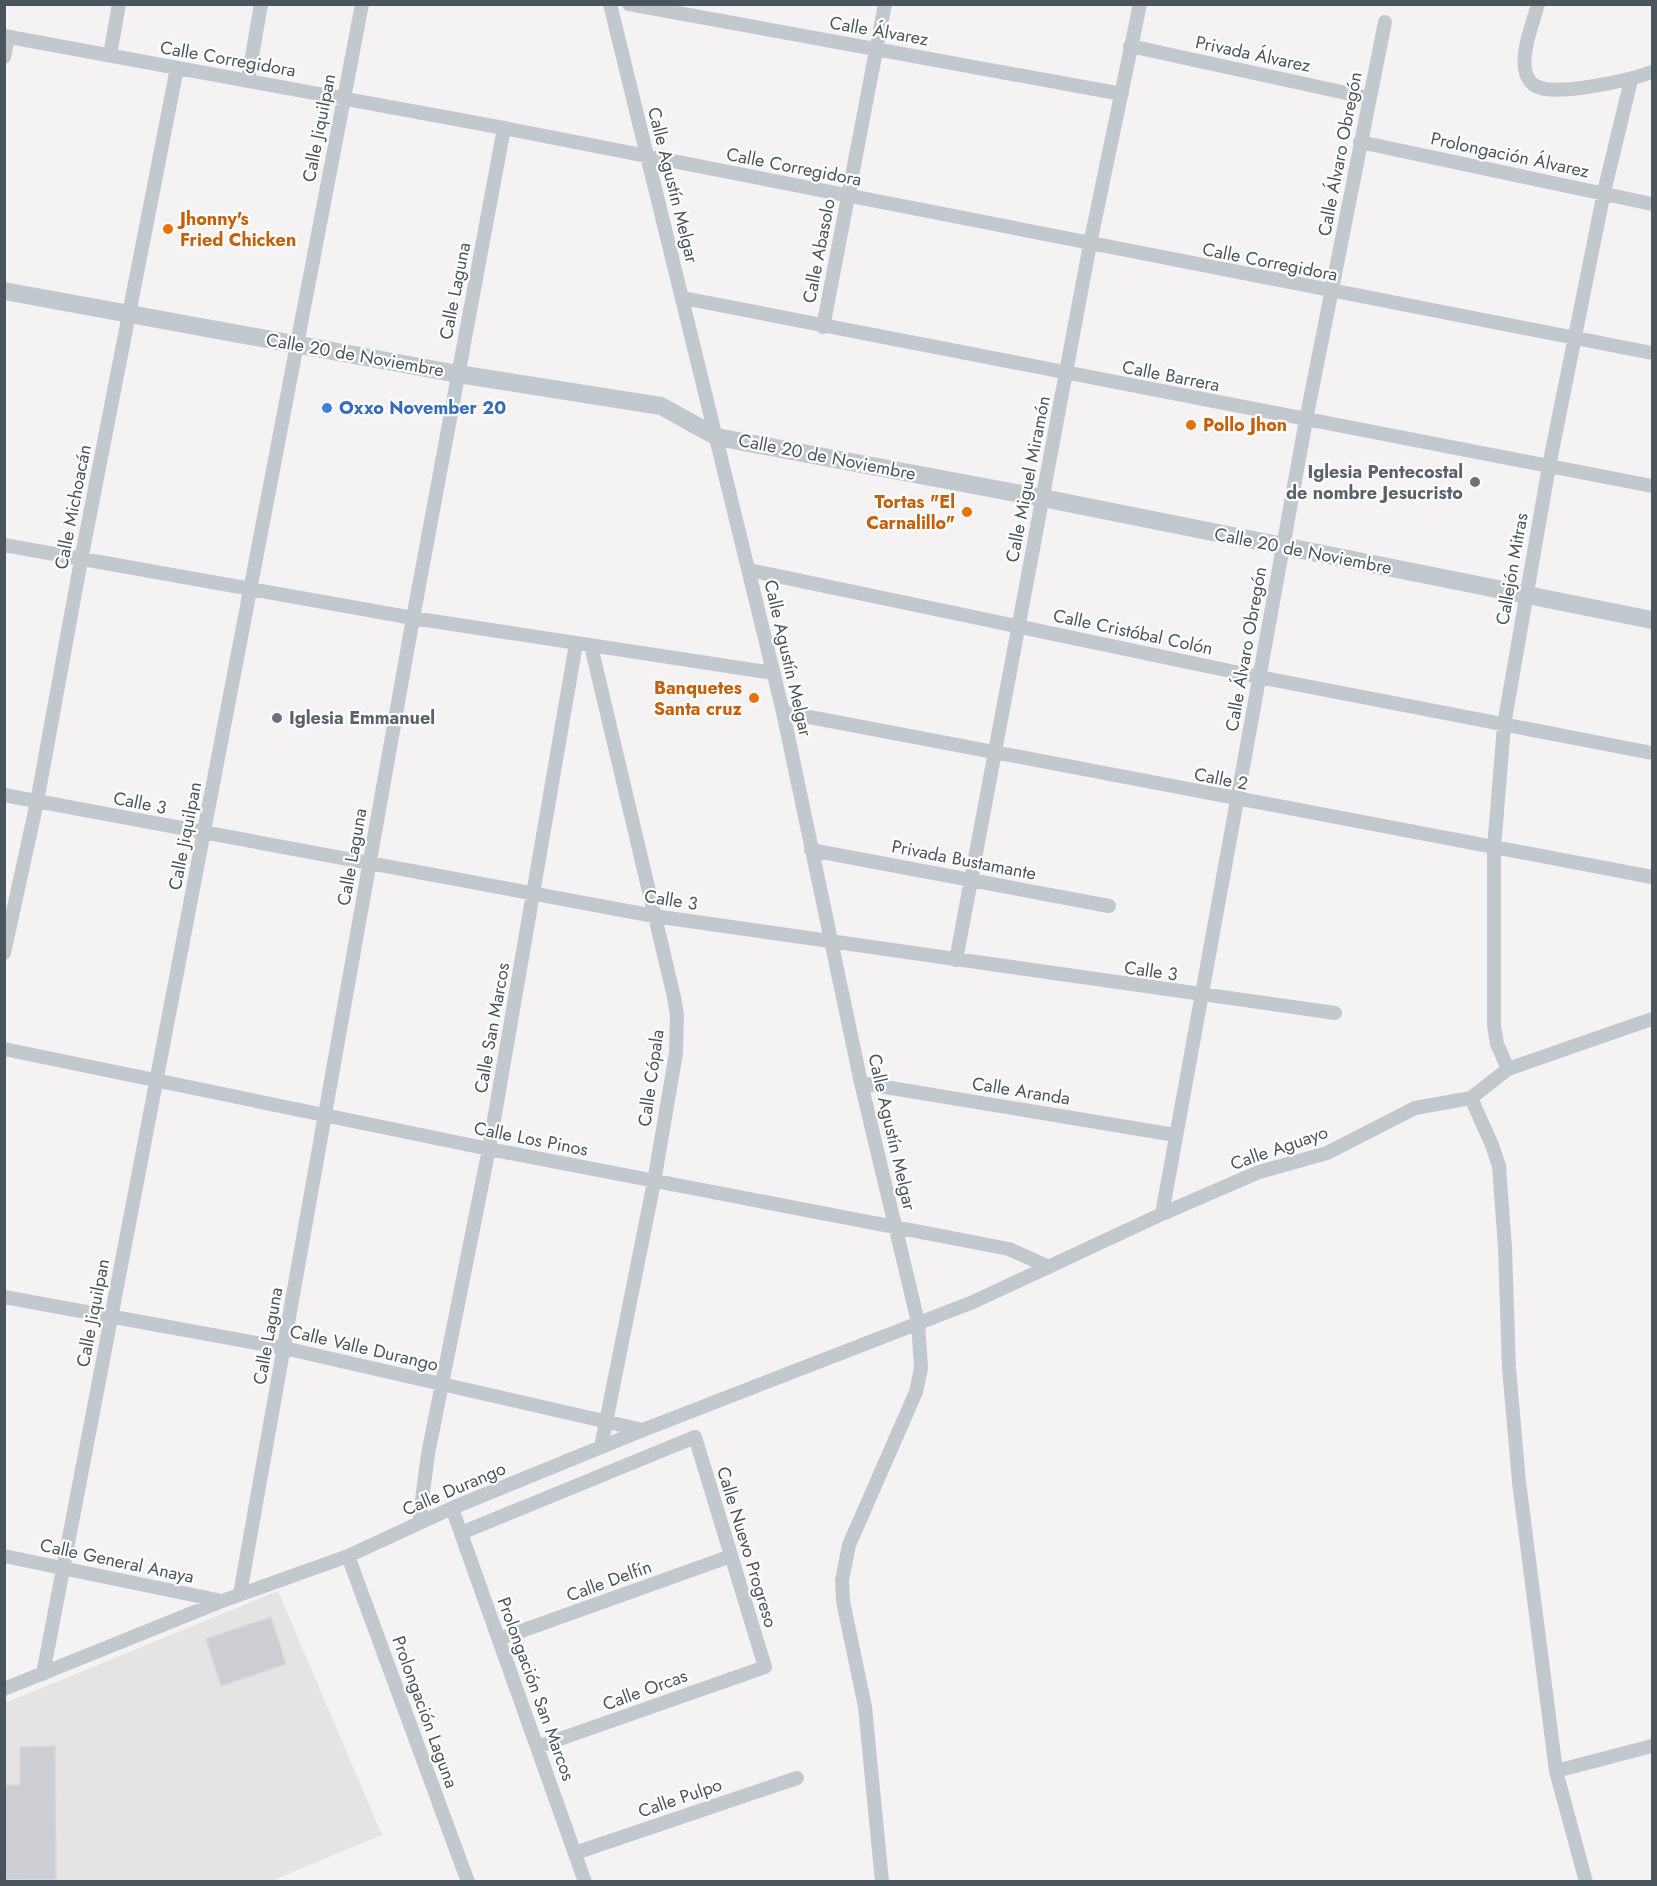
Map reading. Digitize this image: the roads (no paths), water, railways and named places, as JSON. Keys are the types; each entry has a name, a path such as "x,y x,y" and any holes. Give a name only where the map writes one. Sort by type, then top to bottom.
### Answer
{"street":[{"path":"110,55 119,4"},
{"path":"248,81 261,4"},
{"name":"Calle Jiquilpan","path":"43,1674 362,4"},
{"name":"Calle Agustín Melgar","path":"610,4 783,712 861,1083 918,1322 921,1368 916,1392 849,1545 842,1580 843,1601 865,1707 882,1881"},
{"name":"Calle Álvarez","path":"629,4 1122,94"},
{"name":"Calle Abasolo","path":"823,327 885,4"},
{"name":"Calle Miguel Miramón","path":"956,960 1090,244 1140,4"},
{"path":"1538,4 1524,68 1529,81 1538,87 1552,89 1631,80 1653,72"},
{"name":"Calle Álvaro Obregón","path":"1161,1214 1330,292 1385,22"},
{"path":"4,57 6,37"},
{"name":"Calle Corregidora","path":"6,37 504,128 1330,292 1653,353"},
{"name":"Privada Álvarez","path":"1130,46 1369,98"},
{"name":"Calle Michoacán","path":"4,952 37,802 128,313 177,68"},
{"name":"Callejón Mitras","path":"1508,1069 1494,1035 1494,849 1504,725 1525,595 1575,339 1604,192 1631,80"},
{"name":"Calle Laguna","path":"240,1594 413,618 504,128"},
{"name":"Prolongación Álvarez","path":"1360,142 1653,204"},
{"name":"Calle 20 de Noviembre","path":"4,291 458,374 661,406 717,437 1043,498 1283,548 1653,620"},
{"name":"Calle Barrera","path":"683,298 823,327 1653,486"},
{"path":"4,545 413,618 773,674"},
{"name":"Calle Cristóbal Colón","path":"749,570 1259,677 1653,753"},
{"name":"Calle San Marcos","path":"419,1523 428,1454 489,1149 576,644"},
{"name":"Calle Cópala","path":"591,646 674,997 677,1032 654,1182 601,1447"},
{"name":"Calle 2","path":"783,712 1494,849 1653,877"},
{"name":"Calle 3","path":"4,795 203,834 654,916 1201,996 1335,1013"},
{"name":"Privada Bustamante","path":"812,850 1109,906"},
{"name":"Calle Aguayo","path":"918,1322 973,1302 1161,1214 1269,1168 1320,1156 1415,1108 1471,1098 1508,1069 1653,1019"},
{"name":"Calle Los Pinos","path":"4,1049 654,1182 1015,1250 1049,1267"},
{"name":"Calle Aranda","path":"861,1083 1175,1135"},
{"path":"1471,1098 1499,1166 1514,1436 1556,1771 1586,1881"},
{"name":"Calle Valle Durango","path":"4,1297 284,1348 643,1430"},
{"name":"Calle Durango","path":"4,1689 240,1594 348,1556 452,1508 918,1322"},
{"name":"Calle Nuevo Progreso","path":"461,1533 695,1437 765,1667"},
{"name":"Prolongación San Marcos","path":"452,1508 585,1881"},
{"name":"Calle General Anaya","path":"4,1556 222,1601"},
{"name":"Prolongación Laguna","path":"348,1556 468,1881"},
{"name":"Calle Delfín","path":"499,1639 731,1556"},
{"name":"Calle Orcas","path":"537,1747 765,1667"},
{"path":"1556,1771 1653,1746"},
{"name":"Calle Pulpo","path":"575,1853 797,1778"}],"place":[{"name":"Jhonny's Fried Chicken","path":"168,229"},
{"name":"Oxxo November 20","path":"327,408"},
{"name":"Pollo Jhon","path":"1191,425"},
{"name":"Iglesia Pentecostal de nombre Jesucristo","path":"1475,482"},
{"name":"Tortas \"El Carnalillo\"","path":"967,512"},
{"name":"Banquetes Santa cruz","path":"754,698"},
{"name":"Iglesia Emmanuel","path":"277,718"}]}
